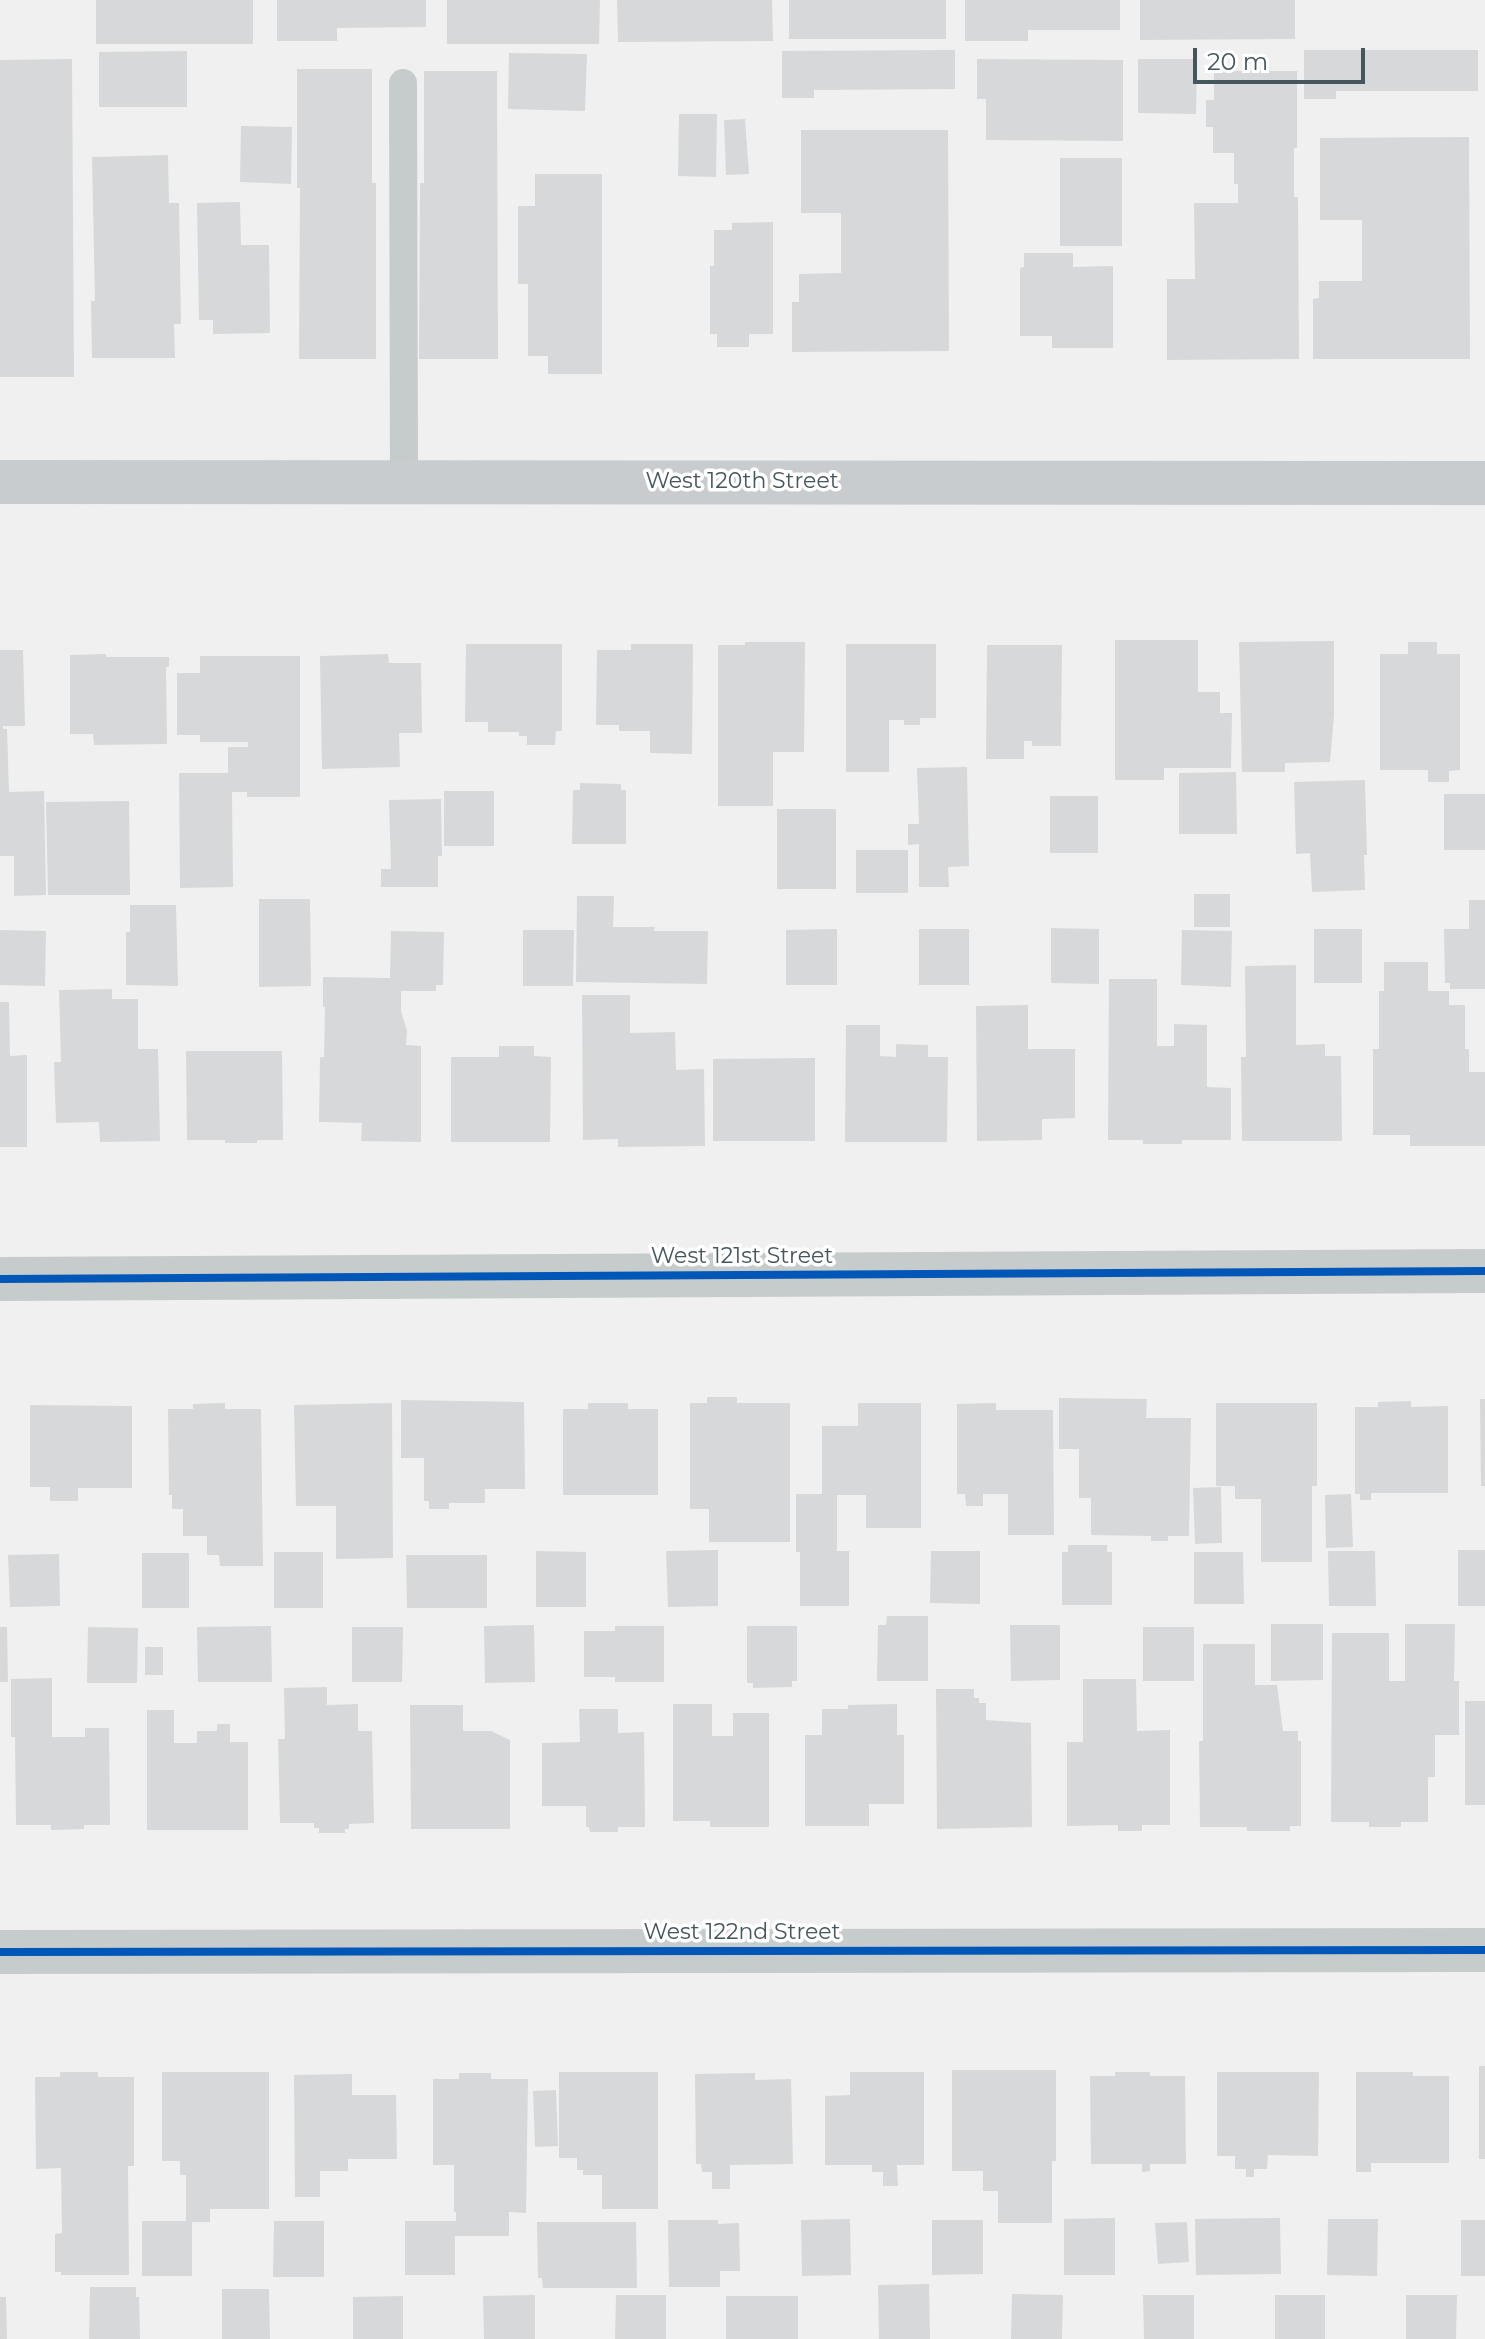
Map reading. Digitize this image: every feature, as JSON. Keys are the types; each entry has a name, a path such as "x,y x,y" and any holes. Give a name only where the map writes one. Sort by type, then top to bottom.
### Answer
{"main road":[{"name":"West 120th Street","path":"0,482 1485,483"}],"street":[{"name":"West 121st Street","path":"0,1279 1485,1271"},
{"name":"West 122nd Street","path":"0,1952 1485,1950"}],"lane":[{"path":"403,83 404,482"}],"building":[{"path":"96,0 253,0 253,44 96,44"},
{"path":"277,0 426,0 426,27 337,28 337,41 277,41"},
{"path":"447,0 600,0 599,44 447,44"},
{"path":"617,0 772,0 773,41 618,42"},
{"path":"789,0 946,0 946,39 789,39"},
{"path":"965,0 1120,0 1120,30 1028,30 1028,41 965,41"},
{"path":"1140,0 1295,0 1295,39 1140,40"},
{"path":"955,50 955,89 814,90 814,98 782,98 782,51"},
{"path":"1304,50 1478,50 1478,91 1336,91 1336,99 1304,99"},
{"path":"187,51 187,107 99,107 99,52"},
{"path":"509,53 587,54 585,111 508,109"},
{"path":"72,59 74,377 0,377 0,60"},
{"path":"977,59 1123,60 1123,141 986,140 986,99 977,99"},
{"path":"1138,59 1197,59 1196,114 1138,113"},
{"path":"297,69 372,69 372,183 376,183 376,359 299,359"},
{"path":"424,71 497,71 498,359 419,359"},
{"path":"1214,71 1297,71 1294,197 1298,197 1299,359 1167,360 1167,279 1195,279 1194,203 1238,203 1238,184 1234,184 1234,153 1213,153 1213,127 1206,127 1206,100 1214,100"},
{"path":"679,114 717,114 716,177 678,176"},
{"path":"745,119 749,174 726,175 724,120"},
{"path":"241,126 292,127 291,184 240,182"},
{"path":"801,130 948,130 949,351 792,352 792,302 799,302 799,274 841,273 841,213 801,213"},
{"path":"1469,137 1470,359 1313,359 1313,299 1319,298 1319,281 1362,281 1362,220 1320,220 1320,138"},
{"path":"168,155 169,203 179,203 181,324 174,324 175,358 92,358 91,301 95,301 92,157"},
{"path":"1060,158 1122,158 1122,246 1060,246"},
{"path":"535,174 602,174 602,374 548,374 548,356 528,356 528,284 518,284 518,206 535,206"},
{"path":"240,202 241,245 269,245 270,333 213,334 213,320 199,320 197,203"},
{"path":"773,222 773,334 749,334 749,347 717,347 717,334 710,334 710,266 714,266 714,230 732,230 732,223"},
{"path":"1024,253 1073,253 1073,267 1113,266 1113,348 1052,348 1052,336 1020,336 1020,268 1024,267"},
{"path":"1115,640 1198,640 1198,692 1220,692 1220,713 1232,713 1231,768 1164,768 1164,780 1115,780"},
{"path":"1334,641 1334,715 1330,762 1285,763 1285,772 1242,772 1239,642"},
{"path":"745,642 805,642 804,752 773,752 773,806 718,806 718,645 745,645"},
{"path":"1408,642 1437,642 1437,654 1460,654 1460,770 1449,771 1449,782 1428,782 1428,770 1380,770 1380,654 1408,654"},
{"path":"466,644 562,644 562,731 556,731 555,745 527,745 527,736 519,736 519,732 488,732 488,722 465,722"},
{"path":"631,644 693,644 692,754 650,753 650,731 619,731 619,725 596,725 597,650 631,650"},
{"path":"846,644 936,644 936,718 920,718 920,725 904,725 904,720 889,720 889,772 846,772"},
{"path":"987,645 1062,645 1061,746 1032,746 1032,741 1024,741 1024,759 986,759"},
{"path":"0,650 23,650 25,726 3,726 3,729 7,729 9,792 44,791 46,895 14,896 14,856 0,856"},
{"path":"106,654 106,657 169,657 169,667 166,667 167,744 94,745 93,734 70,734 70,655"},
{"path":"388,654 389,663 421,663 422,733 399,733 400,767 322,769 320,656"},
{"path":"200,656 300,656 300,797 247,797 247,792 232,792 233,887 180,888 179,773 228,773 228,747 248,747 248,742 200,742 200,735 177,735 177,673 200,673"},
{"path":"967,767 969,866 948,867 949,887 919,887 919,844 908,845 908,824 919,824 917,768"},
{"path":"1236,772 1237,834 1179,834 1179,773"},
{"path":"1365,780 1365,890 1312,892 1310,853 1296,854 1294,782"},
{"path":"580,783 621,784 621,790 626,790 626,844 572,844 573,790 580,790"},
{"path":"444,791 494,791 494,846 444,846"},
{"path":"1444,794 1485,794 1485,850 1444,850"},
{"path":"1050,796 1098,796 1098,853 1050,853"},
{"path":"441,799 442,856 438,856 438,887 381,887 381,869 391,869 389,800"},
{"path":"129,801 130,895 48,895 46,802"},
{"path":"777,809 836,809 836,889 777,889"},
{"path":"856,850 908,850 908,893 856,893"},
{"path":"1194,894 1230,894 1230,927 1194,927"},
{"path":"577,896 614,896 613,927 708,931 707,984 576,982"},
{"path":"259,899 310,899 311,986 259,987"},
{"path":"1469,900 1485,900 1485,989 1450,989 1450,983 1445,983 1444,929 1469,929"},
{"path":"130,905 176,905 178,986 126,985 126,932 130,932"},
{"path":"1051,928 1099,929 1099,984 1051,983"},
{"path":"837,929 837,985 786,985 786,930"},
{"path":"919,929 969,929 969,985 919,985"},
{"path":"1314,929 1362,929 1362,983 1314,983"},
{"path":"0,930 46,931 45,986 0,985"},
{"path":"523,930 574,930 573,986 523,986"},
{"path":"1182,930 1232,931 1231,987 1181,985"},
{"path":"391,931 444,932 443,985 436,985 436,991 401,991 406,1045 421,1046 421,1142 361,1141 362,1123 319,1122 320,1057 324,1057 323,977 390,978"},
{"path":"1384,962 1428,962 1428,991 1449,991 1449,1005 1465,1005 1465,1049 1469,1049 1469,1072 1485,1072 1485,1146 1410,1146 1410,1135 1373,1135 1373,1049 1379,1049 1379,991 1384,991"},
{"path":"1296,965 1296,1045 1325,1044 1325,1056 1341,1056 1342,1141 1242,1141 1241,1057 1246,1057 1245,966"},
{"path":"1109,979 1157,979 1157,1046 1174,1046 1174,1024 1207,1025 1207,1087 1231,1088 1231,1140 1143,1144 1143,1140 1108,1140"},
{"path":"112,989 112,999 138,999 138,1049 158,1049 160,1141 100,1142 99,1122 56,1123 54,1062 61,1062 59,990"},
{"path":"582,995 630,995 630,1033 675,1032 676,1070 704,1069 705,1146 618,1147 618,1139 583,1140"},
{"path":"0,1002 9,1002 10,1056 27,1055 27,1147 0,1147"},
{"path":"1028,1005 1028,1049 1075,1049 1075,1118 1042,1119 1042,1140 977,1141 976,1006"},
{"path":"846,1025 880,1025 880,1056 896,1057 896,1044 928,1045 928,1057 948,1057 947,1142 845,1142"},
{"path":"499,1046 534,1046 534,1056 551,1057 550,1142 451,1142 451,1057 499,1057"},
{"path":"186,1051 282,1051 283,1140 225,1143 225,1140 187,1140"},
{"path":"815,1058 815,1141 713,1141 713,1059"},
{"path":"707,1397 737,1397 737,1403 790,1403 790,1542 709,1542 709,1509 690,1509 690,1403 707,1403"},
{"path":"1059,1398 1147,1399 1146,1418 1191,1418 1189,1536 1168,1536 1168,1541 1151,1541 1151,1536 1091,1535 1091,1498 1079,1498 1079,1449 1059,1449"},
{"path":"1480,1399 1485,1399 1485,1486 1481,1486"},
{"path":"401,1400 524,1402 525,1489 485,1489 485,1503 449,1503 449,1509 429,1509 429,1501 424,1501 424,1458 401,1458"},
{"path":"1411,1401 1411,1407 1448,1406 1448,1493 1371,1493 1371,1500 1360,1500 1360,1494 1355,1494 1355,1407 1378,1407 1378,1402"},
{"path":"225,1403 225,1409 261,1409 263,1566 220,1566 219,1555 207,1555 207,1536 183,1536 183,1509 172,1509 172,1495 169,1495 168,1409 193,1409 193,1404"},
{"path":"392,1403 393,1558 336,1559 336,1506 296,1506 294,1405"},
{"path":"588,1403 628,1403 628,1409 658,1409 658,1495 563,1495 563,1409 588,1409"},
{"path":"858,1403 921,1403 921,1528 866,1528 866,1495 837,1495 837,1551 849,1551 849,1606 800,1606 796,1494 822,1494 822,1426 858,1426"},
{"path":"996,1403 996,1410 1053,1410 1054,1535 1008,1535 1008,1494 983,1494 983,1506 966,1506 965,1494 957,1494 957,1404"},
{"path":"1216,1403 1317,1403 1317,1486 1312,1486 1312,1562 1261,1562 1261,1499 1235,1499 1235,1486 1216,1486"},
{"path":"30,1405 132,1406 132,1488 78,1488 78,1501 50,1501 50,1487 30,1487"},
{"path":"1221,1487 1222,1543 1195,1544 1193,1488"},
{"path":"1351,1494 1353,1547 1326,1548 1325,1495"},
{"path":"1068,1545 1107,1545 1107,1552 1112,1552 1112,1605 1062,1605 1062,1552 1068,1552"},
{"path":"718,1550 718,1606 668,1607 666,1551"},
{"path":"1458,1550 1485,1550 1485,1606 1458,1606"},
{"path":"536,1551 586,1552 586,1607 536,1607"},
{"path":"931,1551 980,1551 980,1604 930,1603"},
{"path":"1328,1551 1375,1551 1376,1606 1329,1606"},
{"path":"274,1552 323,1552 323,1608 274,1608"},
{"path":"1194,1552 1243,1552 1244,1604 1194,1604"},
{"path":"142,1553 189,1553 189,1608 142,1608"},
{"path":"59,1554 60,1606 10,1607 8,1555"},
{"path":"406,1555 487,1555 487,1608 407,1608"},
{"path":"887,1616 928,1616 928,1681 877,1681 878,1625 886,1625"},
{"path":"1271,1624 1323,1624 1323,1680 1271,1681"},
{"path":"1405,1624 1455,1624 1454,1681 1459,1681 1459,1735 1435,1735 1435,1777 1428,1777 1428,1822 1401,1822 1401,1827 1369,1827 1369,1822 1331,1822 1332,1633 1389,1633 1389,1681 1405,1681"},
{"path":"534,1625 535,1682 485,1683 484,1626"},
{"path":"1010,1625 1060,1625 1060,1680 1011,1681"},
{"path":"271,1626 272,1682 198,1682 197,1627"},
{"path":"615,1626 664,1626 664,1682 615,1682 615,1677 584,1677 584,1631 615,1631"},
{"path":"747,1626 797,1626 797,1681 792,1681 792,1687 753,1688 753,1683 747,1683"},
{"path":"0,1627 7,1627 8,1682 0,1682"},
{"path":"88,1627 138,1628 137,1683 87,1683"},
{"path":"352,1627 403,1627 402,1682 352,1682"},
{"path":"1143,1627 1194,1627 1194,1681 1143,1681"},
{"path":"1203,1644 1255,1644 1255,1685 1277,1685 1283,1731 1298,1731 1298,1741 1301,1741 1301,1826 1290,1826 1290,1831 1200,1827 1199,1741 1203,1741"},
{"path":"145,1647 163,1647 163,1675 145,1675"},
{"path":"52,1678 52,1737 85,1737 85,1728 109,1728 110,1825 51,1830 51,1825 16,1825 11,1679"},
{"path":"1083,1679 1136,1679 1137,1731 1170,1730 1170,1825 1142,1825 1142,1831 1118,1831 1118,1825 1067,1826 1067,1742 1083,1742"},
{"path":"327,1687 327,1705 358,1704 358,1731 372,1731 374,1823 349,1824 345,1833 319,1833 314,1823 280,1823 278,1739 285,1739 284,1688"},
{"path":"936,1689 974,1689 974,1698 979,1698 979,1703 986,1703 986,1720 1031,1723 1032,1827 937,1829"},
{"path":"1465,1701 1485,1701 1485,1805 1465,1805"},
{"path":"673,1704 712,1704 712,1736 733,1736 733,1713 769,1713 769,1827 710,1827 710,1821 673,1821"},
{"path":"897,1704 897,1735 904,1735 904,1804 869,1804 869,1826 805,1826 805,1735 822,1735 822,1709"},
{"path":"410,1705 463,1705 463,1731 491,1731 510,1740 510,1829 411,1829"},
{"path":"579,1709 618,1709 618,1733 644,1732 645,1827 618,1827 618,1832 590,1832 586,1827 586,1806 542,1806 542,1743 580,1742"},
{"path":"147,1710 174,1710 174,1743 197,1743 197,1731 217,1731 217,1724 230,1724 230,1742 248,1742 248,1830 147,1830"},
{"path":"1479,2066 1485,2066 1485,2159 1479,2159"},
{"path":"952,2070 1056,2070 1052,2223 998,2223 998,2191 983,2191 983,2171 952,2171"},
{"path":"60,2072 98,2072 98,2077 134,2077 134,2166 128,2166 129,2275 61,2275 61,2272 55,2272 55,2234 62,2233 61,2168 36,2169 35,2077 60,2077"},
{"path":"162,2072 269,2072 269,2209 210,2209 210,2222 192,2222 192,2276 142,2276 142,2221 186,2221 186,2175 180,2175 180,2161 162,2161"},
{"path":"559,2072 658,2072 658,2209 602,2209 602,2175 583,2175 583,2170 577,2170 577,2158 559,2158"},
{"path":"850,2072 924,2072 924,2165 897,2165 898,2186 883,2186 883,2172 872,2172 872,2165 825,2165 825,2096 850,2095"},
{"path":"1115,2072 1185,2076 1186,2164 1150,2164 1150,2171 1142,2172 1142,2164 1091,2164 1090,2076 1115,2076"},
{"path":"1217,2072 1319,2072 1318,2156 1268,2155 1267,2169 1254,2169 1254,2177 1246,2177 1246,2169 1235,2169 1235,2156 1217,2156"},
{"path":"1356,2072 1413,2072 1413,2076 1449,2076 1449,2163 1371,2163 1371,2172 1356,2172"},
{"path":"459,2073 491,2073 491,2079 528,2079 526,2213 509,2212 509,2236 455,2236 455,2275 405,2275 405,2221 456,2221 454,2165 433,2165 433,2079 459,2079"},
{"path":"755,2073 755,2080 791,2079 793,2164 730,2165 730,2189 712,2189 712,2172 702,2172 701,2164 696,2164 695,2074"},
{"path":"352,2074 352,2095 396,2095 397,2159 348,2159 348,2171 320,2171 320,2197 295,2197 294,2075"},
{"path":"556,2090 558,2146 535,2147 533,2091"},
{"path":"1115,2218 1115,2275 1064,2275 1064,2219"},
{"path":"1280,2218 1281,2274 1196,2275 1195,2219"},
{"path":"850,2219 851,2275 802,2276 801,2220"},
{"path":"1328,2219 1378,2219 1377,2276 1327,2275"},
{"path":"668,2220 739,2223 740,2271 720,2271 720,2287 669,2287"},
{"path":"932,2220 983,2220 983,2274 932,2275"},
{"path":"1461,2220 1485,2220 1485,2276 1461,2276"},
{"path":"274,2221 324,2221 324,2277 273,2277"},
{"path":"537,2222 636,2222 637,2288 543,2288 542,2278 538,2278"},
{"path":"1187,2222 1189,2262 1158,2264 1155,2223"},
{"path":"929,2284 930,2339 879,2339 878,2285"},
{"path":"90,2287 136,2287 140,2339 89,2339"},
{"path":"222,2289 269,2289 270,2339 222,2339"},
{"path":"1012,2294 1063,2295 1062,2339 1011,2339"},
{"path":"535,2295 535,2339 484,2339 483,2296"},
{"path":"616,2295 666,2295 666,2339 615,2339"},
{"path":"1143,2295 1194,2295 1194,2339 1144,2339"},
{"path":"1275,2295 1325,2295 1325,2339 1275,2339"},
{"path":"1406,2295 1457,2295 1456,2339 1406,2339"},
{"path":"403,2296 403,2339 353,2339 353,2297"},
{"path":"726,2296 798,2296 798,2339 726,2339"},
{"path":"0,2297 6,2297 7,2339 0,2339"}],"cycle path":[{"path":"0,1279 1485,1271"},
{"path":"0,1952 1485,1950"}]}
